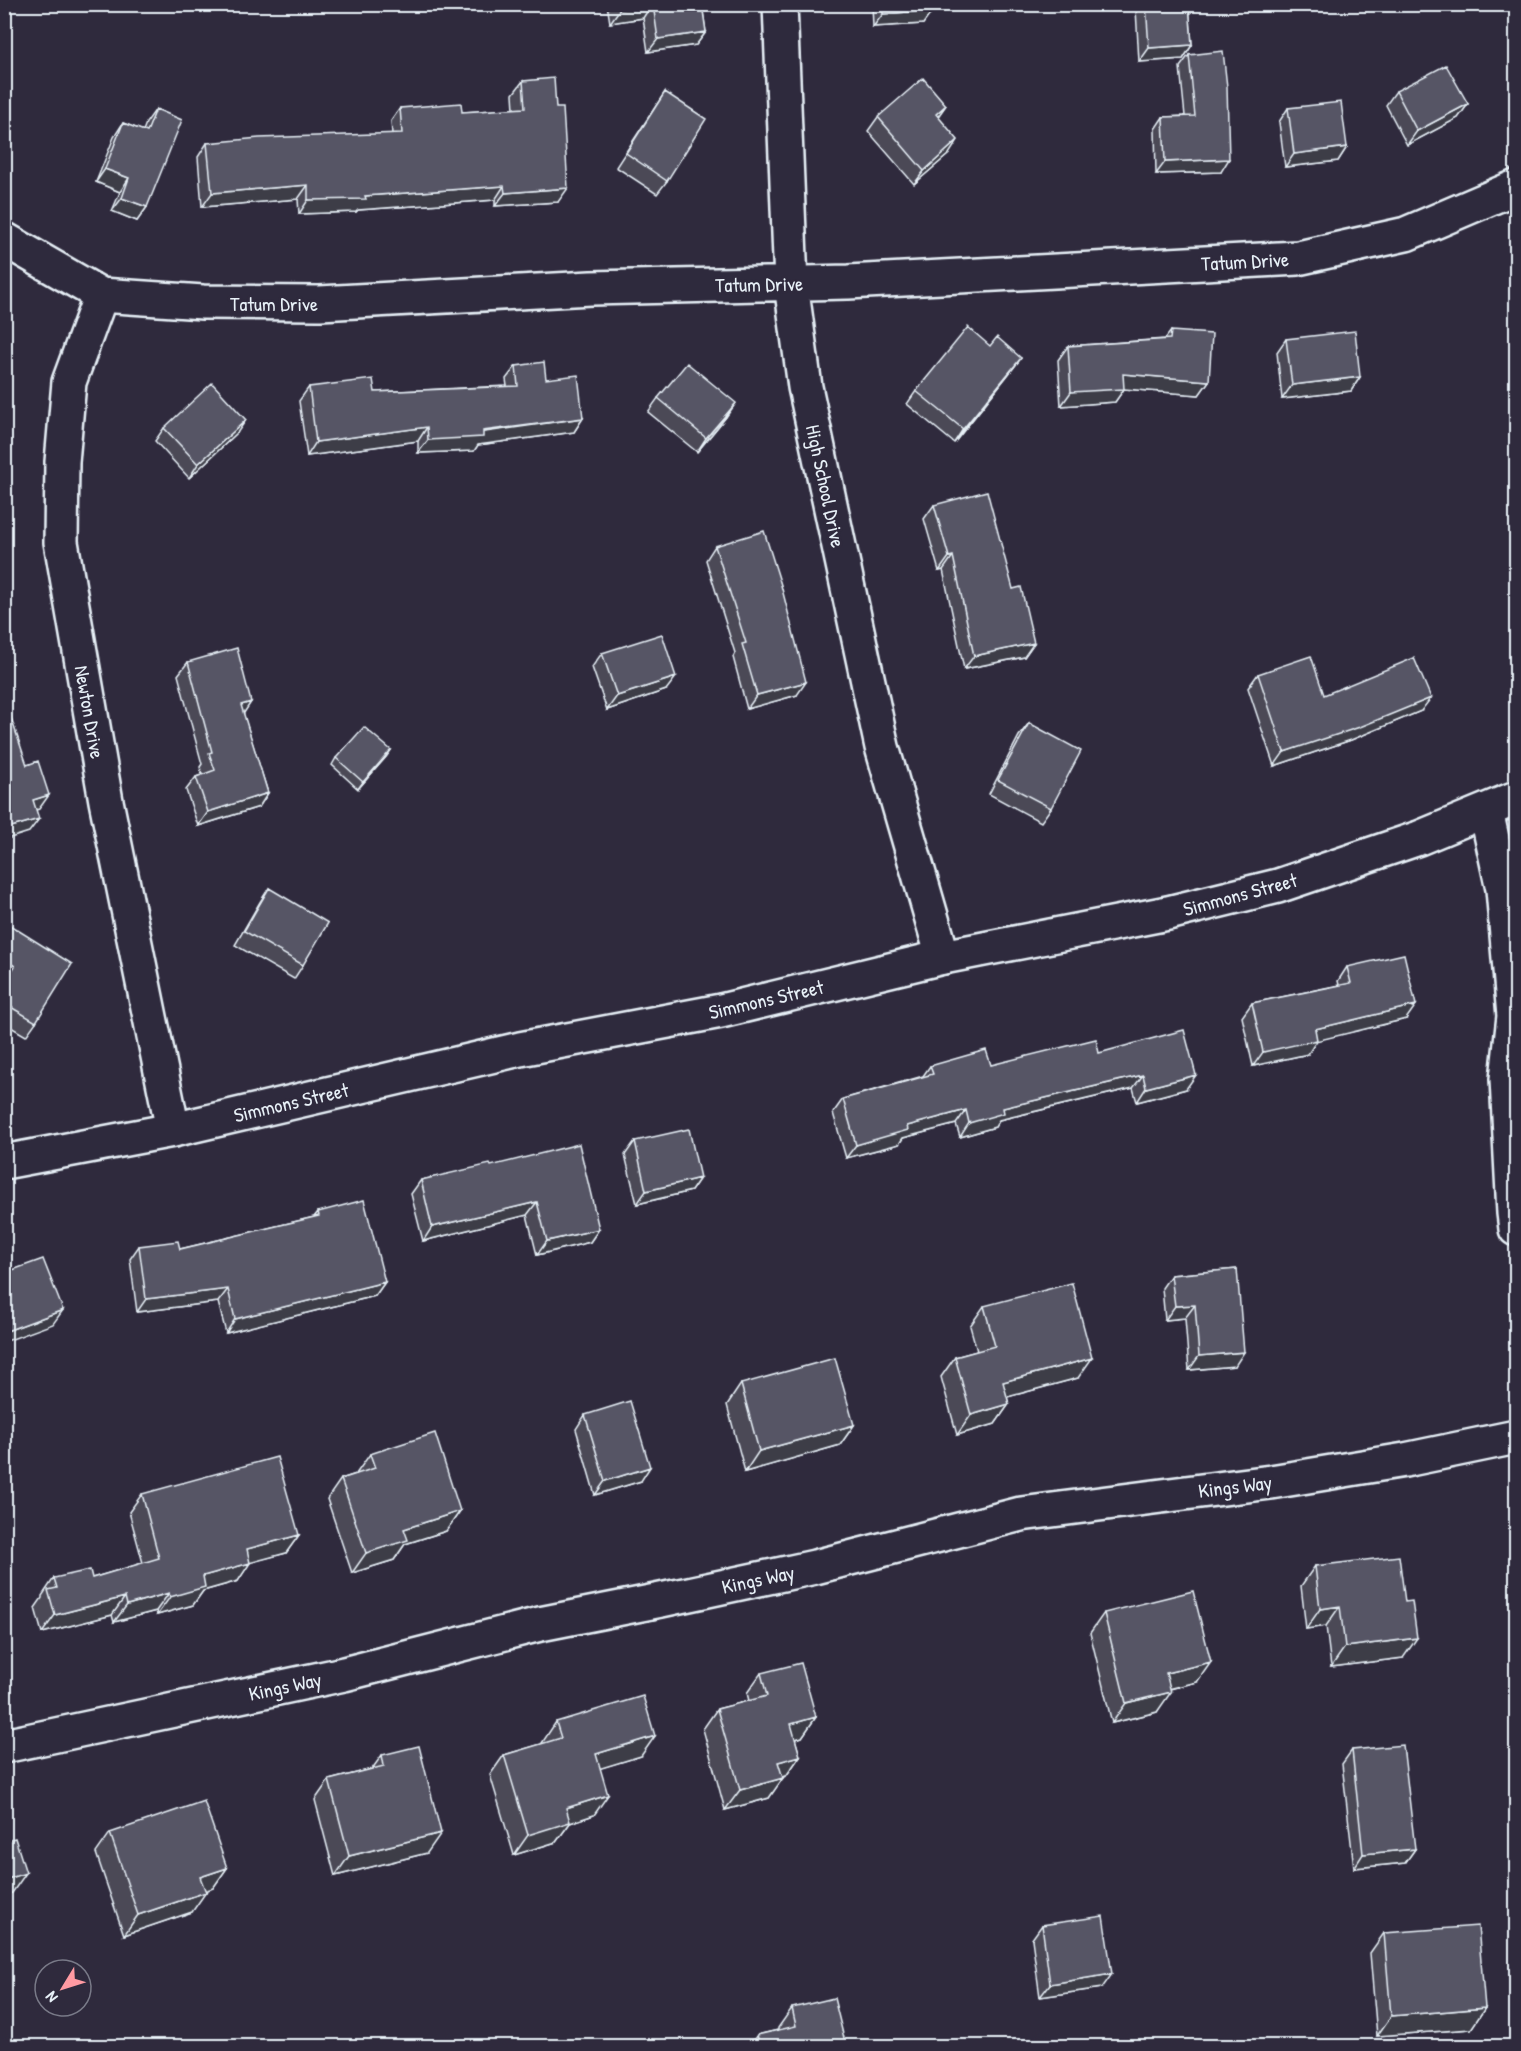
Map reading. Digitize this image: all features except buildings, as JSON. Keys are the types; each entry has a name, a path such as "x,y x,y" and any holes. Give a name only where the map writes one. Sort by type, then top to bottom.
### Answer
{"street":[{"name":"High School Drive","path":"780,4 791,284 805,387 880,735 943,957"},
{"name":"Tatum Drive","path":"4,239 101,295 203,302 320,303 591,288 791,284 1298,258 1406,234 1516,187"},
{"name":"Newton Drive","path":"101,295 69,382 62,462 61,542 106,801 173,1130"},
{"name":"Simmons Street","path":"4,1162 173,1130 520,1049 721,1011 943,957 1168,914 1278,886 1419,838 1516,798"},
{"path":"1486,811 1503,889 1514,1016 1507,1079 1516,1229"},
{"name":"Kings Way","path":"4,1746 344,1674 540,1624 815,1567 1021,1514 1271,1482 1405,1460 1516,1437"}]}
